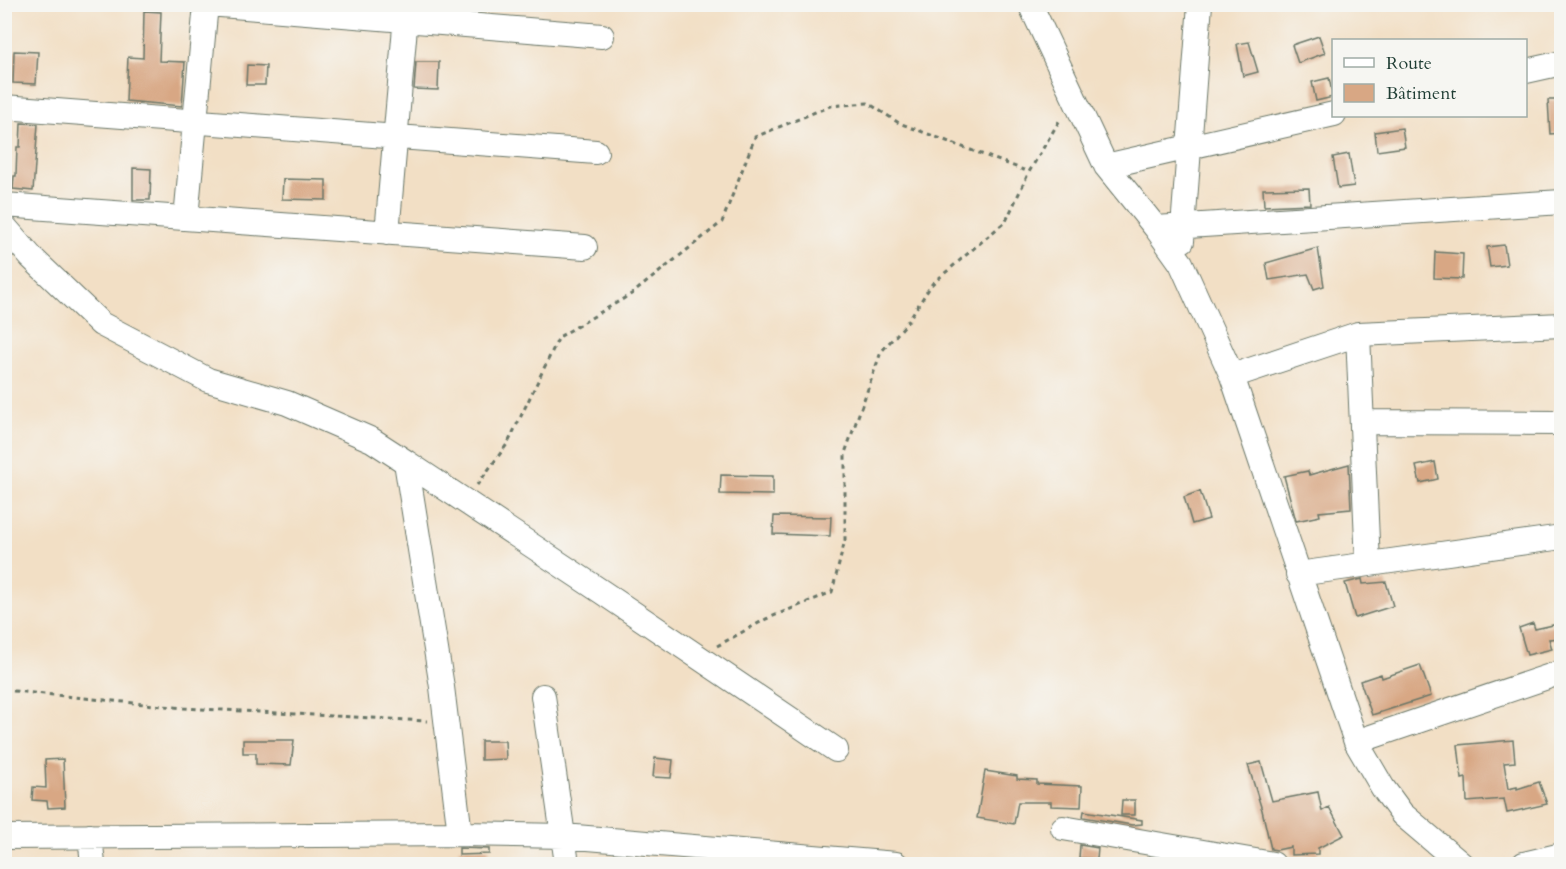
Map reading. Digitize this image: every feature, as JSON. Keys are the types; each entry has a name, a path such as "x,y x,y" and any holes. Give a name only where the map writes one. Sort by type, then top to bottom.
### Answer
{"street":[{"path":"186,218 207,4 406,12 602,36"},
{"path":"1030,4 1072,98 1106,166 1181,263 1232,376 1356,742 1383,788 1402,814 1461,864"},
{"path":"1181,263 1200,4"},
{"path":"387,233 406,12"},
{"path":"1527,71 1562,63"},
{"path":"4,108 596,152"},
{"path":"1106,166 1332,114"},
{"path":"1156,228 1562,202"},
{"path":"4,205 585,247"},
{"path":"4,226 31,257 101,324 208,380 287,404 372,440 836,750"},
{"path":"1232,376 1358,334 1562,325"},
{"path":"1358,334 1368,564"},
{"path":"1362,422 1562,423"},
{"path":"406,462 446,722 460,834"},
{"path":"1298,574 1562,537"},
{"path":"1356,742 1562,672"},
{"path":"543,696 567,864"},
{"path":"1063,828 1173,856 1273,864"},
{"path":"4,837 460,834 564,836 896,864"},
{"path":"90,836 93,864"},
{"path":"1524,864 1562,855"}],"path":[{"path":"699,657 766,619 832,592 845,540 845,453 881,352 906,324 932,284 1006,221 1029,172 1072,98"},
{"path":"465,501 508,443 559,337 633,293 722,222 755,137 830,106 868,103 899,123 1029,172"},
{"path":"4,690 184,708 446,722"}],"building":[{"path":"144,11 161,12 159,61 185,62 182,106 126,101 128,57 143,58"},
{"path":"1319,36 1325,53 1298,63 1292,45"},
{"path":"1249,42 1258,72 1243,76 1237,44"},
{"path":"14,51 38,52 36,84 13,83"},
{"path":"416,62 439,62 438,90 414,89"},
{"path":"247,65 266,66 265,85 246,85"},
{"path":"1329,78 1332,97 1316,101 1312,82"},
{"path":"1548,100 1562,100 1562,133 1550,134"},
{"path":"21,123 38,124 33,191 13,189 17,147 20,147"},
{"path":"1402,128 1405,147 1377,151 1375,132"},
{"path":"1349,154 1354,186 1338,188 1333,157"},
{"path":"133,168 151,169 150,200 133,200"},
{"path":"283,179 326,180 326,200 282,199"},
{"path":"1309,188 1310,204 1264,206 1263,189"},
{"path":"1504,245 1507,265 1490,267 1487,247"},
{"path":"1318,248 1324,286 1314,289 1308,274 1269,280 1266,263"},
{"path":"1435,252 1463,254 1462,279 1434,278"},
{"path":"1435,462 1438,479 1420,483 1416,466"},
{"path":"1349,464 1351,509 1319,512 1320,516 1296,521 1284,476 1308,471 1309,475"},
{"path":"721,475 773,476 773,495 720,494"},
{"path":"1200,491 1209,519 1192,524 1184,497"},
{"path":"774,516 831,517 830,536 773,534"},
{"path":"1362,579 1363,584 1386,582 1393,606 1355,618 1345,583"},
{"path":"1533,623 1535,629 1562,623 1562,638 1549,639 1552,649 1527,655 1519,628"},
{"path":"1420,665 1431,696 1372,715 1360,681 1381,674 1382,678"},
{"path":"243,740 294,740 291,765 256,764 256,753 243,753"},
{"path":"1513,740 1515,762 1504,763 1508,789 1517,787 1517,789 1539,782 1547,804 1507,813 1504,799 1467,802 1466,778 1462,779 1458,745"},
{"path":"481,741 505,741 506,759 481,760"},
{"path":"655,758 673,760 671,778 653,777"},
{"path":"63,759 65,807 48,808 47,801 32,800 33,787 46,788 45,760"},
{"path":"1261,762 1272,801 1318,792 1322,811 1329,807 1344,835 1318,848 1318,854 1291,855 1291,847 1271,849 1248,765"},
{"path":"985,771 1017,776 1017,779 1037,780 1037,784 1082,786 1081,807 1051,806 1051,802 1018,802 1014,824 977,818"},
{"path":"1122,800 1135,800 1135,815 1121,815"},
{"path":"1084,811 1142,820 1142,824 1132,825 1083,817"},
{"path":"1080,845 1098,848 1097,859 1079,858"},
{"path":"459,848 489,849 489,854 459,855"}]}
